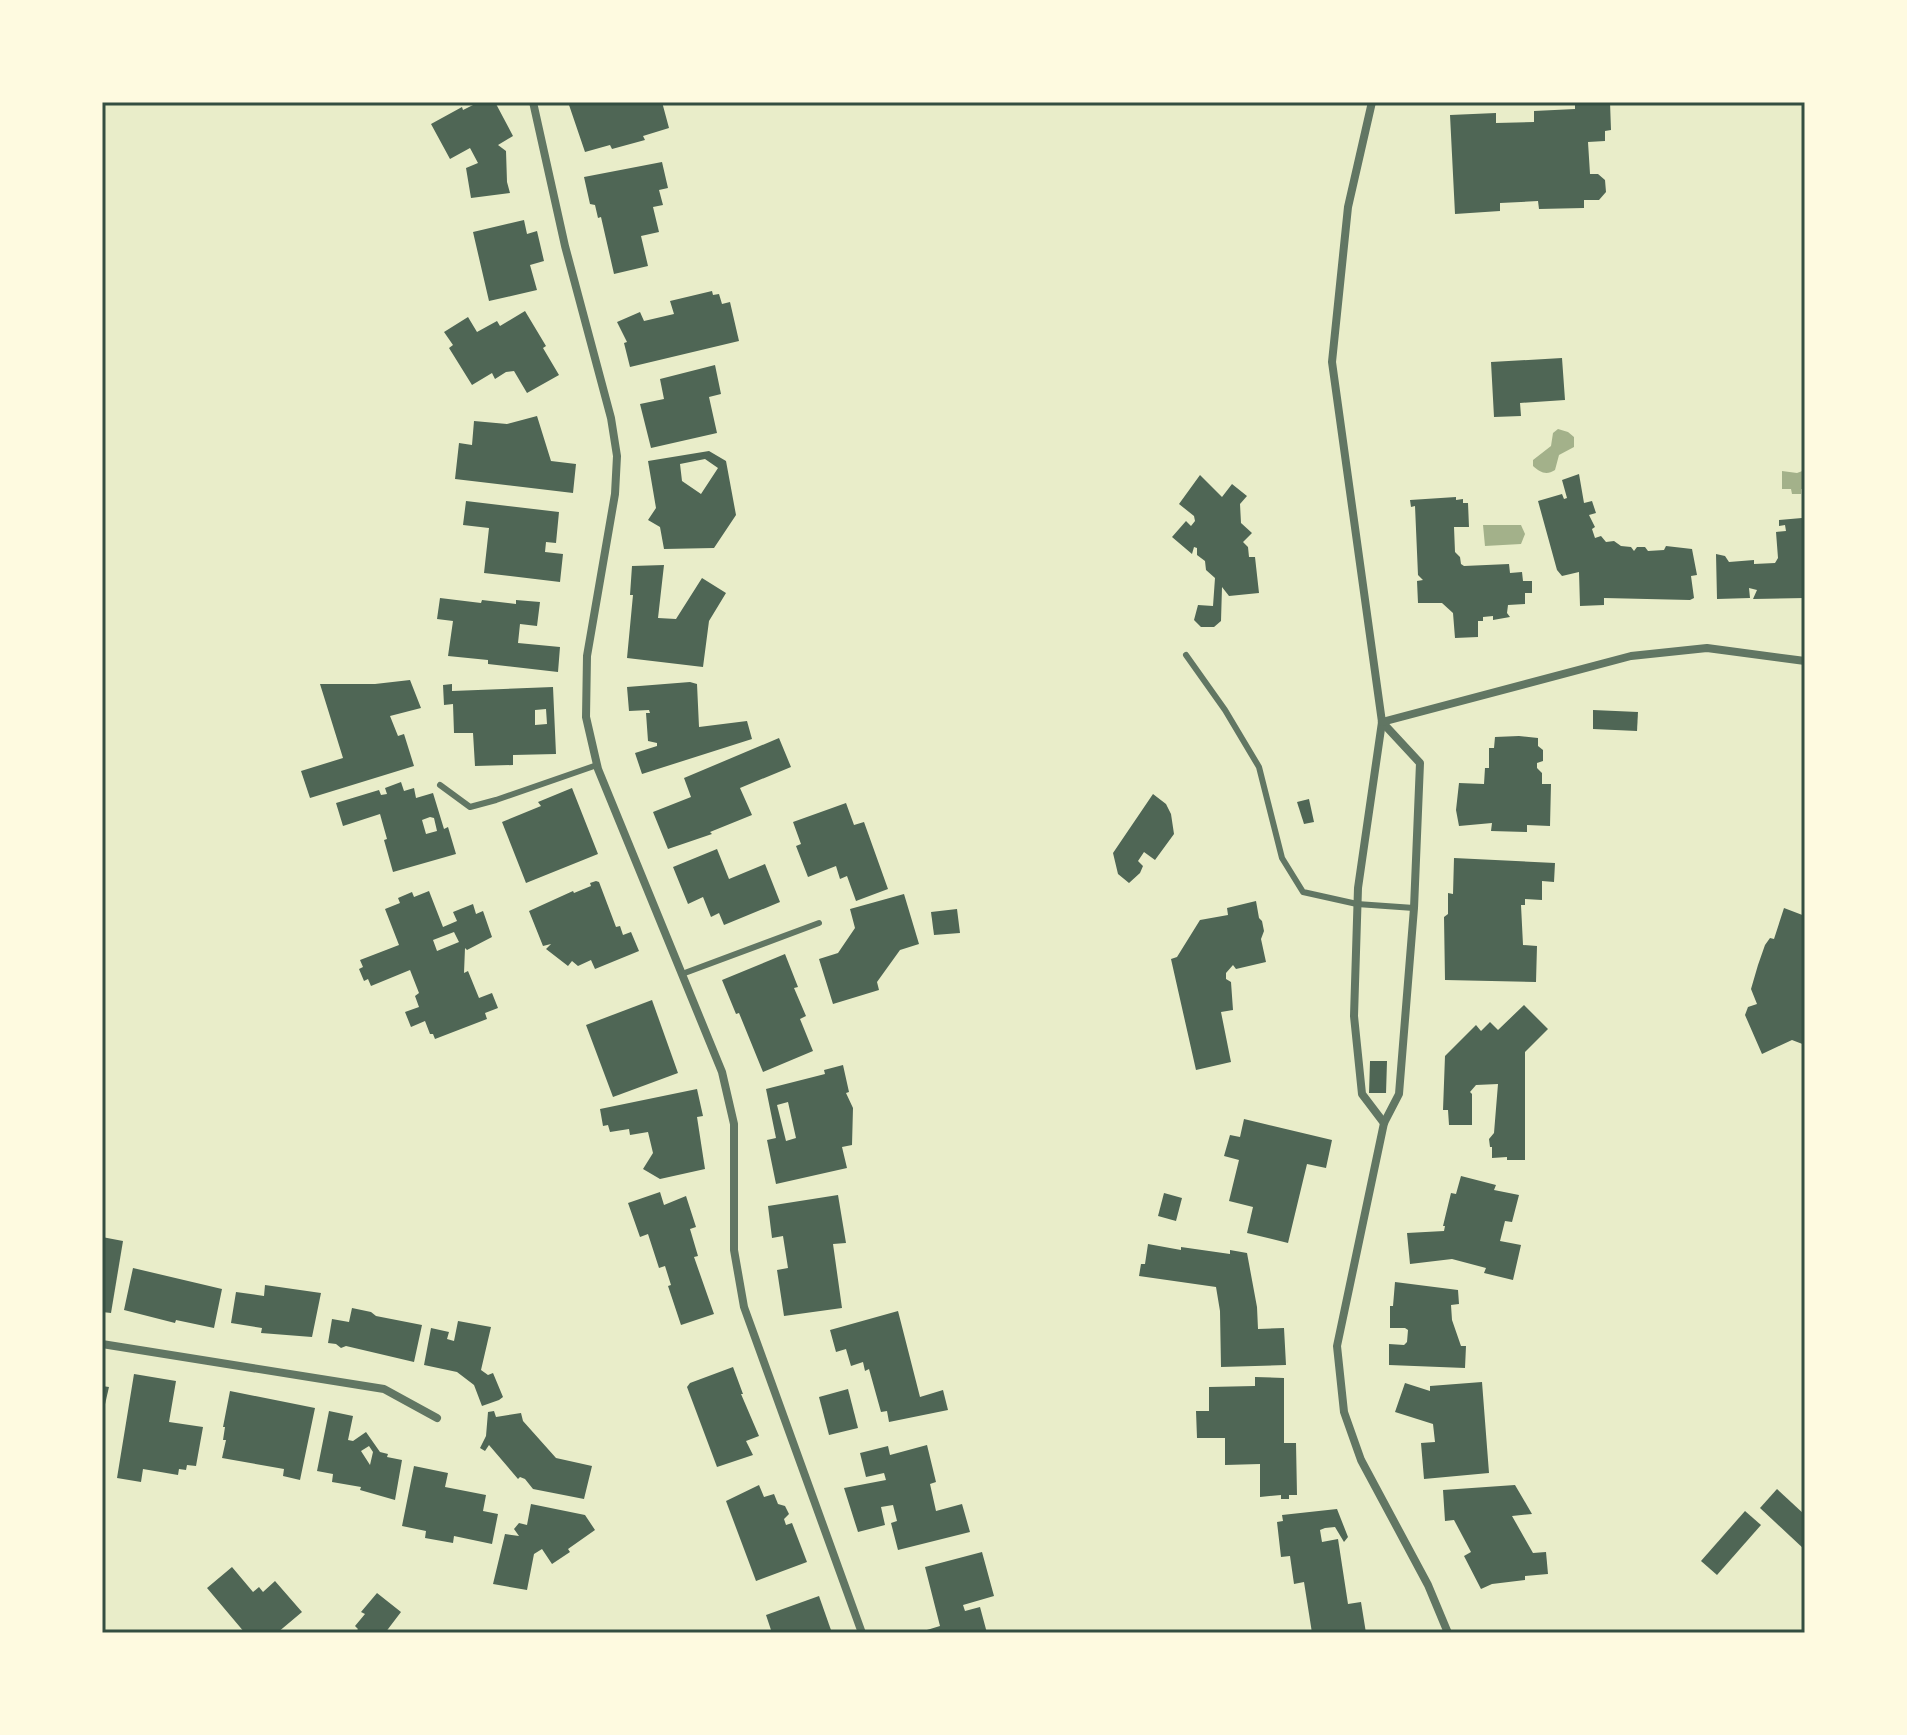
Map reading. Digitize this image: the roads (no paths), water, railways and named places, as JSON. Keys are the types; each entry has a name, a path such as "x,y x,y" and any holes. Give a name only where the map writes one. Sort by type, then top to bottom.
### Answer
{"street":[{"path":"533,102 565,246 611,418 617,456 615,494 587,656 586,717 597,765 722,1072 734,1124 734,1250 744,1307 862,1633"},
{"path":"1372,102 1348,207 1332,362 1382,722 1357,904 1354,1016 1362,1094 1384,1123"},
{"path":"1382,722 1631,656 1707,648 1805,661"},
{"path":"1382,722 1420,763 1414,908 1399,1094 1384,1123 1337,1346 1344,1412 1361,1460 1428,1585 1448,1633"},
{"path":"102,1344 384,1389 437,1418"}],"lane":[{"path":"1186,655 1225,710 1259,767 1282,858 1303,892 1357,904 1414,908"},
{"path":"440,785 470,807 597,765"},
{"path":"682,974 819,923"}]}
